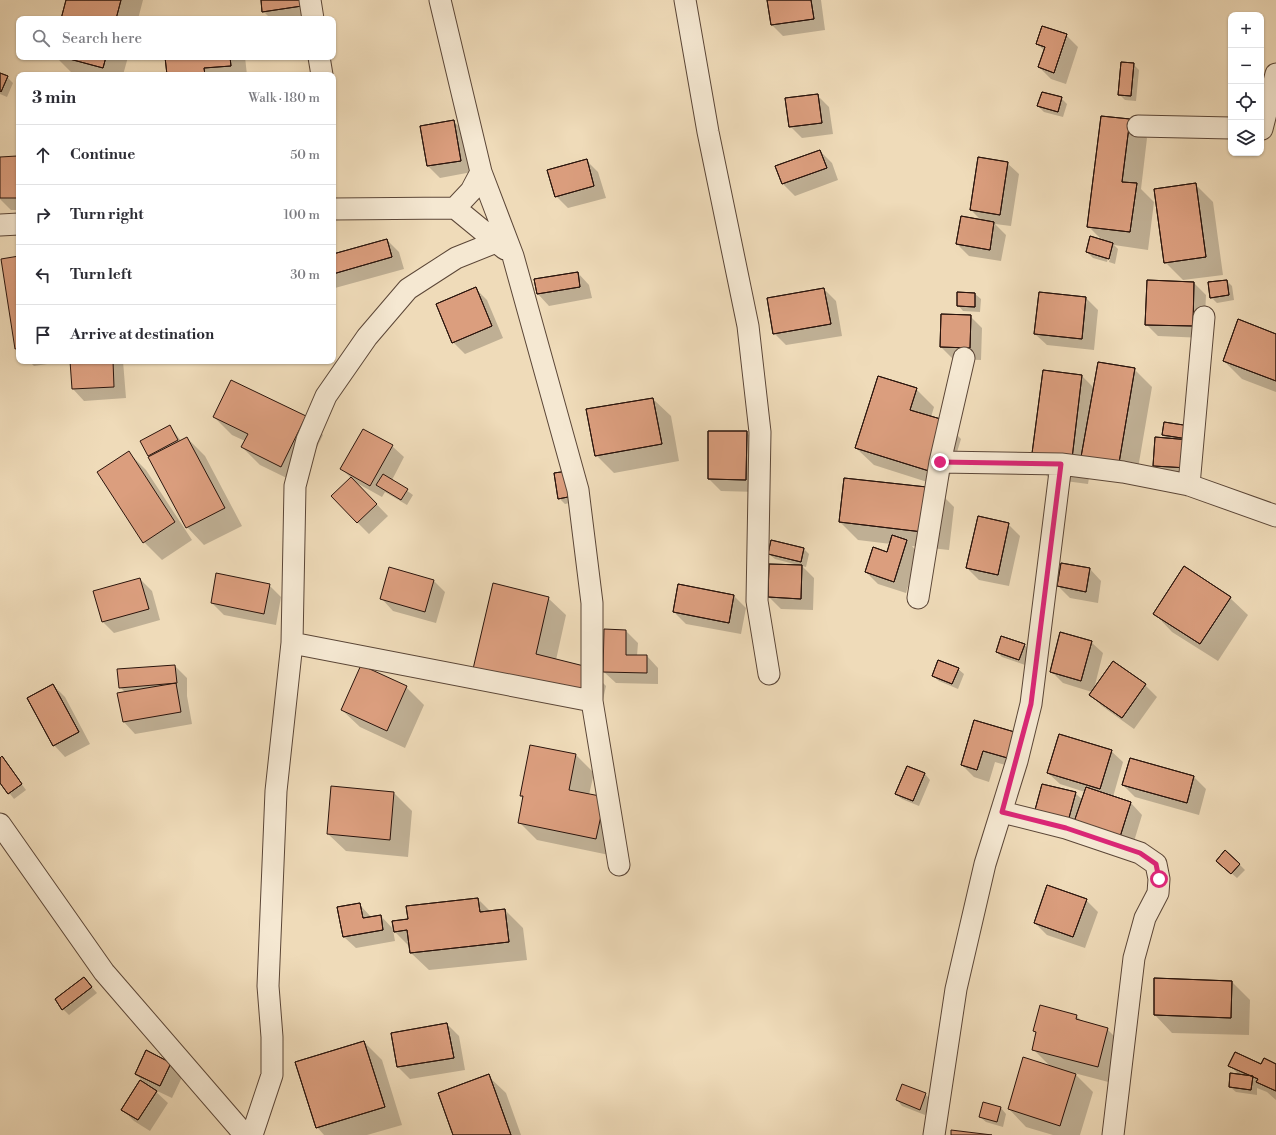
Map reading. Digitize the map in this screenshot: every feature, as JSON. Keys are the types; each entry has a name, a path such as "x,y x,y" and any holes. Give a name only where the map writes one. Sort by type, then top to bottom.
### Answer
{"street":[{"path":"310,0 313,16"},
{"path":"440,0 481,172 513,256 578,490 592,603 592,701 618,865"},
{"path":"685,0 708,132 748,326 760,432 757,601 769,674"},
{"path":"320,60 322,72"},
{"path":"1266,129 1276,74"},
{"path":"1138,126 1228,128"},
{"path":"455,208 471,192 481,172"},
{"path":"336,209 455,208 513,256"},
{"path":"0,225 16,224"},
{"path":"252,1135 272,1075 272,1037 268,986 276,791 292,642 295,486 307,440 326,396 367,337 408,289 456,258 496,242"},
{"path":"1189,485 1204,317"},
{"path":"918,598 940,462 964,358"},
{"path":"940,462 1061,464 1123,472 1189,485 1276,516"},
{"path":"934,1135 956,989 985,864 1002,812 1031,704 1061,464"},
{"path":"292,642 592,701"},
{"path":"1002,812 1066,828 1140,853 1156,864 1159,879 1158,893 1145,918 1134,958 1113,1135"},
{"path":"0,824 104,972 245,1135"}],"building":[{"path":"66,0 121,0 117,16 62,16"},
{"path":"66,0 121,0 117,16 62,16"},
{"path":"261,0 301,0 302,6 262,12"},
{"path":"261,0 301,0 302,6 262,12"},
{"path":"767,0 811,0 814,19 771,25"},
{"path":"767,0 811,0 814,19 771,25"},
{"path":"1042,26 1067,34 1054,73 1038,67 1045,47 1036,44"},
{"path":"1042,26 1067,34 1054,73 1038,67 1045,47 1036,44"},
{"path":"73,60 105,60 103,68"},
{"path":"73,60 105,60 103,68"},
{"path":"165,60 230,60 231,66 204,68 205,72 167,72"},
{"path":"165,60 230,60 231,66 204,68 205,72 167,72"},
{"path":"1121,62 1134,63 1131,96 1118,95"},
{"path":"1121,62 1134,63 1131,96 1118,95"},
{"path":"0,73 8,76 1,92 0,91"},
{"path":"0,73 8,76 1,92 0,91"},
{"path":"1042,92 1062,97 1058,112 1037,106"},
{"path":"1042,92 1062,97 1058,112 1037,106"},
{"path":"818,94 822,123 789,127 785,98"},
{"path":"818,94 822,123 789,127 785,98"},
{"path":"1101,116 1130,119 1122,182 1137,183 1130,232 1087,227"},
{"path":"1101,116 1130,119 1122,182 1137,183 1130,232 1087,227"},
{"path":"454,120 461,161 427,166 420,126"},
{"path":"454,120 461,161 427,166 420,126"},
{"path":"820,150 827,168 782,184 775,166"},
{"path":"820,150 827,168 782,184 775,166"},
{"path":"16,156 16,198 0,198 0,157"},
{"path":"978,157 1008,162 1000,215 970,210"},
{"path":"978,157 1008,162 1000,215 970,210"},
{"path":"587,159 594,186 555,197 547,170"},
{"path":"587,159 594,186 555,197 547,170"},
{"path":"1196,183 1206,257 1164,263 1154,189"},
{"path":"1196,183 1206,257 1164,263 1154,189"},
{"path":"961,216 994,222 990,250 956,244"},
{"path":"961,216 994,222 990,250 956,244"},
{"path":"1090,236 1113,243 1109,259 1086,252"},
{"path":"1090,236 1113,243 1109,259 1086,252"},
{"path":"387,239 392,257 336,273 336,253"},
{"path":"387,239 392,257 336,273 336,253"},
{"path":"16,256 15,349 1,259"},
{"path":"578,272 580,287 537,294 534,279"},
{"path":"578,272 580,287 537,294 534,279"},
{"path":"1147,280 1194,282 1193,326 1145,325"},
{"path":"1147,280 1194,282 1193,326 1145,325"},
{"path":"1227,280 1229,295 1210,298 1208,282"},
{"path":"1227,280 1229,295 1210,298 1208,282"},
{"path":"476,287 492,326 452,343 436,304"},
{"path":"476,287 492,326 452,343 436,304"},
{"path":"824,288 831,324 773,334 767,298"},
{"path":"824,288 831,324 773,334 767,298"},
{"path":"957,292 975,293 975,307 957,306"},
{"path":"957,292 975,293 975,307 957,306"},
{"path":"1039,292 1086,297 1082,339 1034,334"},
{"path":"1039,292 1086,297 1082,339 1034,334"},
{"path":"941,314 971,315 970,348 940,347"},
{"path":"941,314 971,315 970,348 940,347"},
{"path":"1238,319 1276,334 1276,381 1223,361"},
{"path":"1238,319 1276,334 1276,381 1223,361"},
{"path":"1098,362 1135,368 1119,463 1081,457"},
{"path":"1098,362 1135,368 1119,463 1081,457"},
{"path":"70,364 113,364 114,387 72,389"},
{"path":"1043,370 1082,375 1071,467 1031,461"},
{"path":"1043,370 1082,375 1071,467 1031,461"},
{"path":"878,376 917,388 910,410 944,420 929,471 855,448"},
{"path":"878,376 917,388 910,410 944,420 929,471 855,448"},
{"path":"231,380 306,416 281,467 241,447 248,434 213,417"},
{"path":"653,398 662,444 595,456 586,409"},
{"path":"653,398 662,444 595,456 586,409"},
{"path":"1164,422 1190,426 1188,439 1162,435"},
{"path":"1164,422 1190,426 1188,439 1162,435"},
{"path":"170,425 178,440 148,456 140,441"},
{"path":"363,429 393,445 370,486 340,469"},
{"path":"708,431 747,431 746,480 708,479"},
{"path":"708,431 747,431 746,480 708,479"},
{"path":"187,437 225,508 186,528 148,457"},
{"path":"1155,437 1190,440 1188,468 1153,466"},
{"path":"1155,437 1190,440 1188,468 1153,466"},
{"path":"129,451 175,522 143,543 97,472"},
{"path":"568,471 573,496 558,499 554,473"},
{"path":"568,471 573,496 558,499 554,473"},
{"path":"383,474 408,489 401,500 376,485"},
{"path":"351,477 377,504 357,523 331,496"},
{"path":"844,478 936,488 931,533 839,522"},
{"path":"844,478 936,488 931,533 839,522"},
{"path":"978,516 1009,523 998,575 966,568"},
{"path":"978,516 1009,523 998,575 966,568"},
{"path":"892,535 907,540 894,582 865,572 873,547 887,552"},
{"path":"892,535 907,540 894,582 865,572 873,547 887,552"},
{"path":"771,540 804,548 801,562 768,554"},
{"path":"771,540 804,548 801,562 768,554"},
{"path":"1061,563 1090,568 1086,592 1057,586"},
{"path":"1061,563 1090,568 1086,592 1057,586"},
{"path":"769,564 802,565 801,599 768,597"},
{"path":"769,564 802,565 801,599 768,597"},
{"path":"1184,566 1231,597 1200,644 1153,614"},
{"path":"1184,566 1231,597 1200,644 1153,614"},
{"path":"389,567 434,580 425,612 380,599"},
{"path":"216,573 270,584 264,614 211,603"},
{"path":"140,578 149,609 102,622 93,591"},
{"path":"493,583 549,597 536,654 588,667 582,695 473,669"},
{"path":"678,584 734,595 729,623 673,612"},
{"path":"678,584 734,595 729,623 673,612"},
{"path":"604,629 626,630 626,655 647,655 647,673 603,672"},
{"path":"1060,632 1092,641 1081,681 1050,672"},
{"path":"1060,632 1092,641 1081,681 1050,672"},
{"path":"1001,636 1025,644 1019,660 996,652"},
{"path":"1001,636 1025,644 1019,660 996,652"},
{"path":"938,660 959,668 952,684 932,676"},
{"path":"938,660 959,668 952,684 932,676"},
{"path":"1113,661 1146,684 1122,718 1089,695"},
{"path":"1113,661 1146,684 1122,718 1089,695"},
{"path":"175,665 177,683 119,688 117,669"},
{"path":"361,665 407,686 387,731 341,710"},
{"path":"176,683 181,712 123,722 117,693"},
{"path":"53,684 79,732 53,746 27,698"},
{"path":"53,684 79,732 53,746 27,698"},
{"path":"974,720 1018,733 1011,759 983,751 977,770 961,765"},
{"path":"974,720 1018,733 1011,759 983,751 977,770 961,765"},
{"path":"1059,734 1112,750 1100,789 1047,773"},
{"path":"1059,734 1112,750 1100,789 1047,773"},
{"path":"530,745 576,754 569,790 605,797 596,839 518,823 523,796 520,796"},
{"path":"2,756 22,784 8,794 0,783 0,758"},
{"path":"2,756 22,784 8,794 0,783 0,758"},
{"path":"1130,758 1194,776 1187,803 1122,785"},
{"path":"1130,758 1194,776 1187,803 1122,785"},
{"path":"907,766 925,773 913,801 895,794"},
{"path":"907,766 925,773 913,801 895,794"},
{"path":"1042,784 1076,792 1066,829 1032,821"},
{"path":"1042,784 1076,792 1066,829 1032,821"},
{"path":"331,786 394,792 390,840 327,834"},
{"path":"1086,787 1131,802 1120,837 1074,822"},
{"path":"1086,787 1131,802 1120,837 1074,822"},
{"path":"1225,850 1240,864 1231,874 1216,861"},
{"path":"1225,850 1240,864 1231,874 1216,861"},
{"path":"1047,885 1087,899 1073,937 1034,923"},
{"path":"1047,885 1087,899 1073,937 1034,923"},
{"path":"478,898 480,912 505,909 509,942 410,953 407,930 394,932 392,921 408,919 406,906"},
{"path":"478,898 480,912 505,909 509,942 410,953 407,930 394,932 392,921 408,919 406,906"},
{"path":"360,903 363,918 381,915 383,930 343,937 337,907"},
{"path":"360,903 363,918 381,915 383,930 343,937 337,907"},
{"path":"84,977 92,987 62,1010 55,999"},
{"path":"84,977 92,987 62,1010 55,999"},
{"path":"1154,978 1232,981 1231,1018 1154,1015"},
{"path":"1154,978 1232,981 1231,1018 1154,1015"},
{"path":"1040,1005 1077,1015 1076,1019 1108,1028 1098,1067 1032,1050 1036,1032 1033,1031"},
{"path":"447,1023 454,1058 397,1067 391,1033"},
{"path":"447,1023 454,1058 397,1067 391,1033"},
{"path":"364,1041 385,1107 316,1128 295,1062"},
{"path":"364,1041 385,1107 316,1128 295,1062"},
{"path":"146,1050 171,1063 160,1086 135,1074"},
{"path":"146,1050 171,1063 160,1086 135,1074"},
{"path":"1235,1052 1261,1064 1264,1058 1276,1064 1276,1091 1256,1082 1258,1079 1228,1066"},
{"path":"1235,1052 1261,1064 1264,1058 1276,1064 1276,1091 1256,1082 1258,1079 1228,1066"},
{"path":"1023,1057 1076,1074 1060,1126 1008,1109"},
{"path":"1230,1073 1253,1076 1251,1090 1229,1087"},
{"path":"1230,1073 1253,1076 1251,1090 1229,1087"},
{"path":"489,1074 511,1135 453,1135 438,1093"},
{"path":"489,1074 511,1135 453,1135 438,1093"},
{"path":"140,1080 157,1091 138,1120 121,1110"},
{"path":"140,1080 157,1091 138,1120 121,1110"},
{"path":"902,1084 926,1093 920,1110 896,1100"},
{"path":"983,1102 1001,1107 997,1122 979,1117"},
{"path":"951,1130 992,1135 951,1135"}],"route":[{"path":"940,462 1061,464 1031,704 1017,761 1002,812 1066,828 1140,853 1156,864 1159,879"}]}
